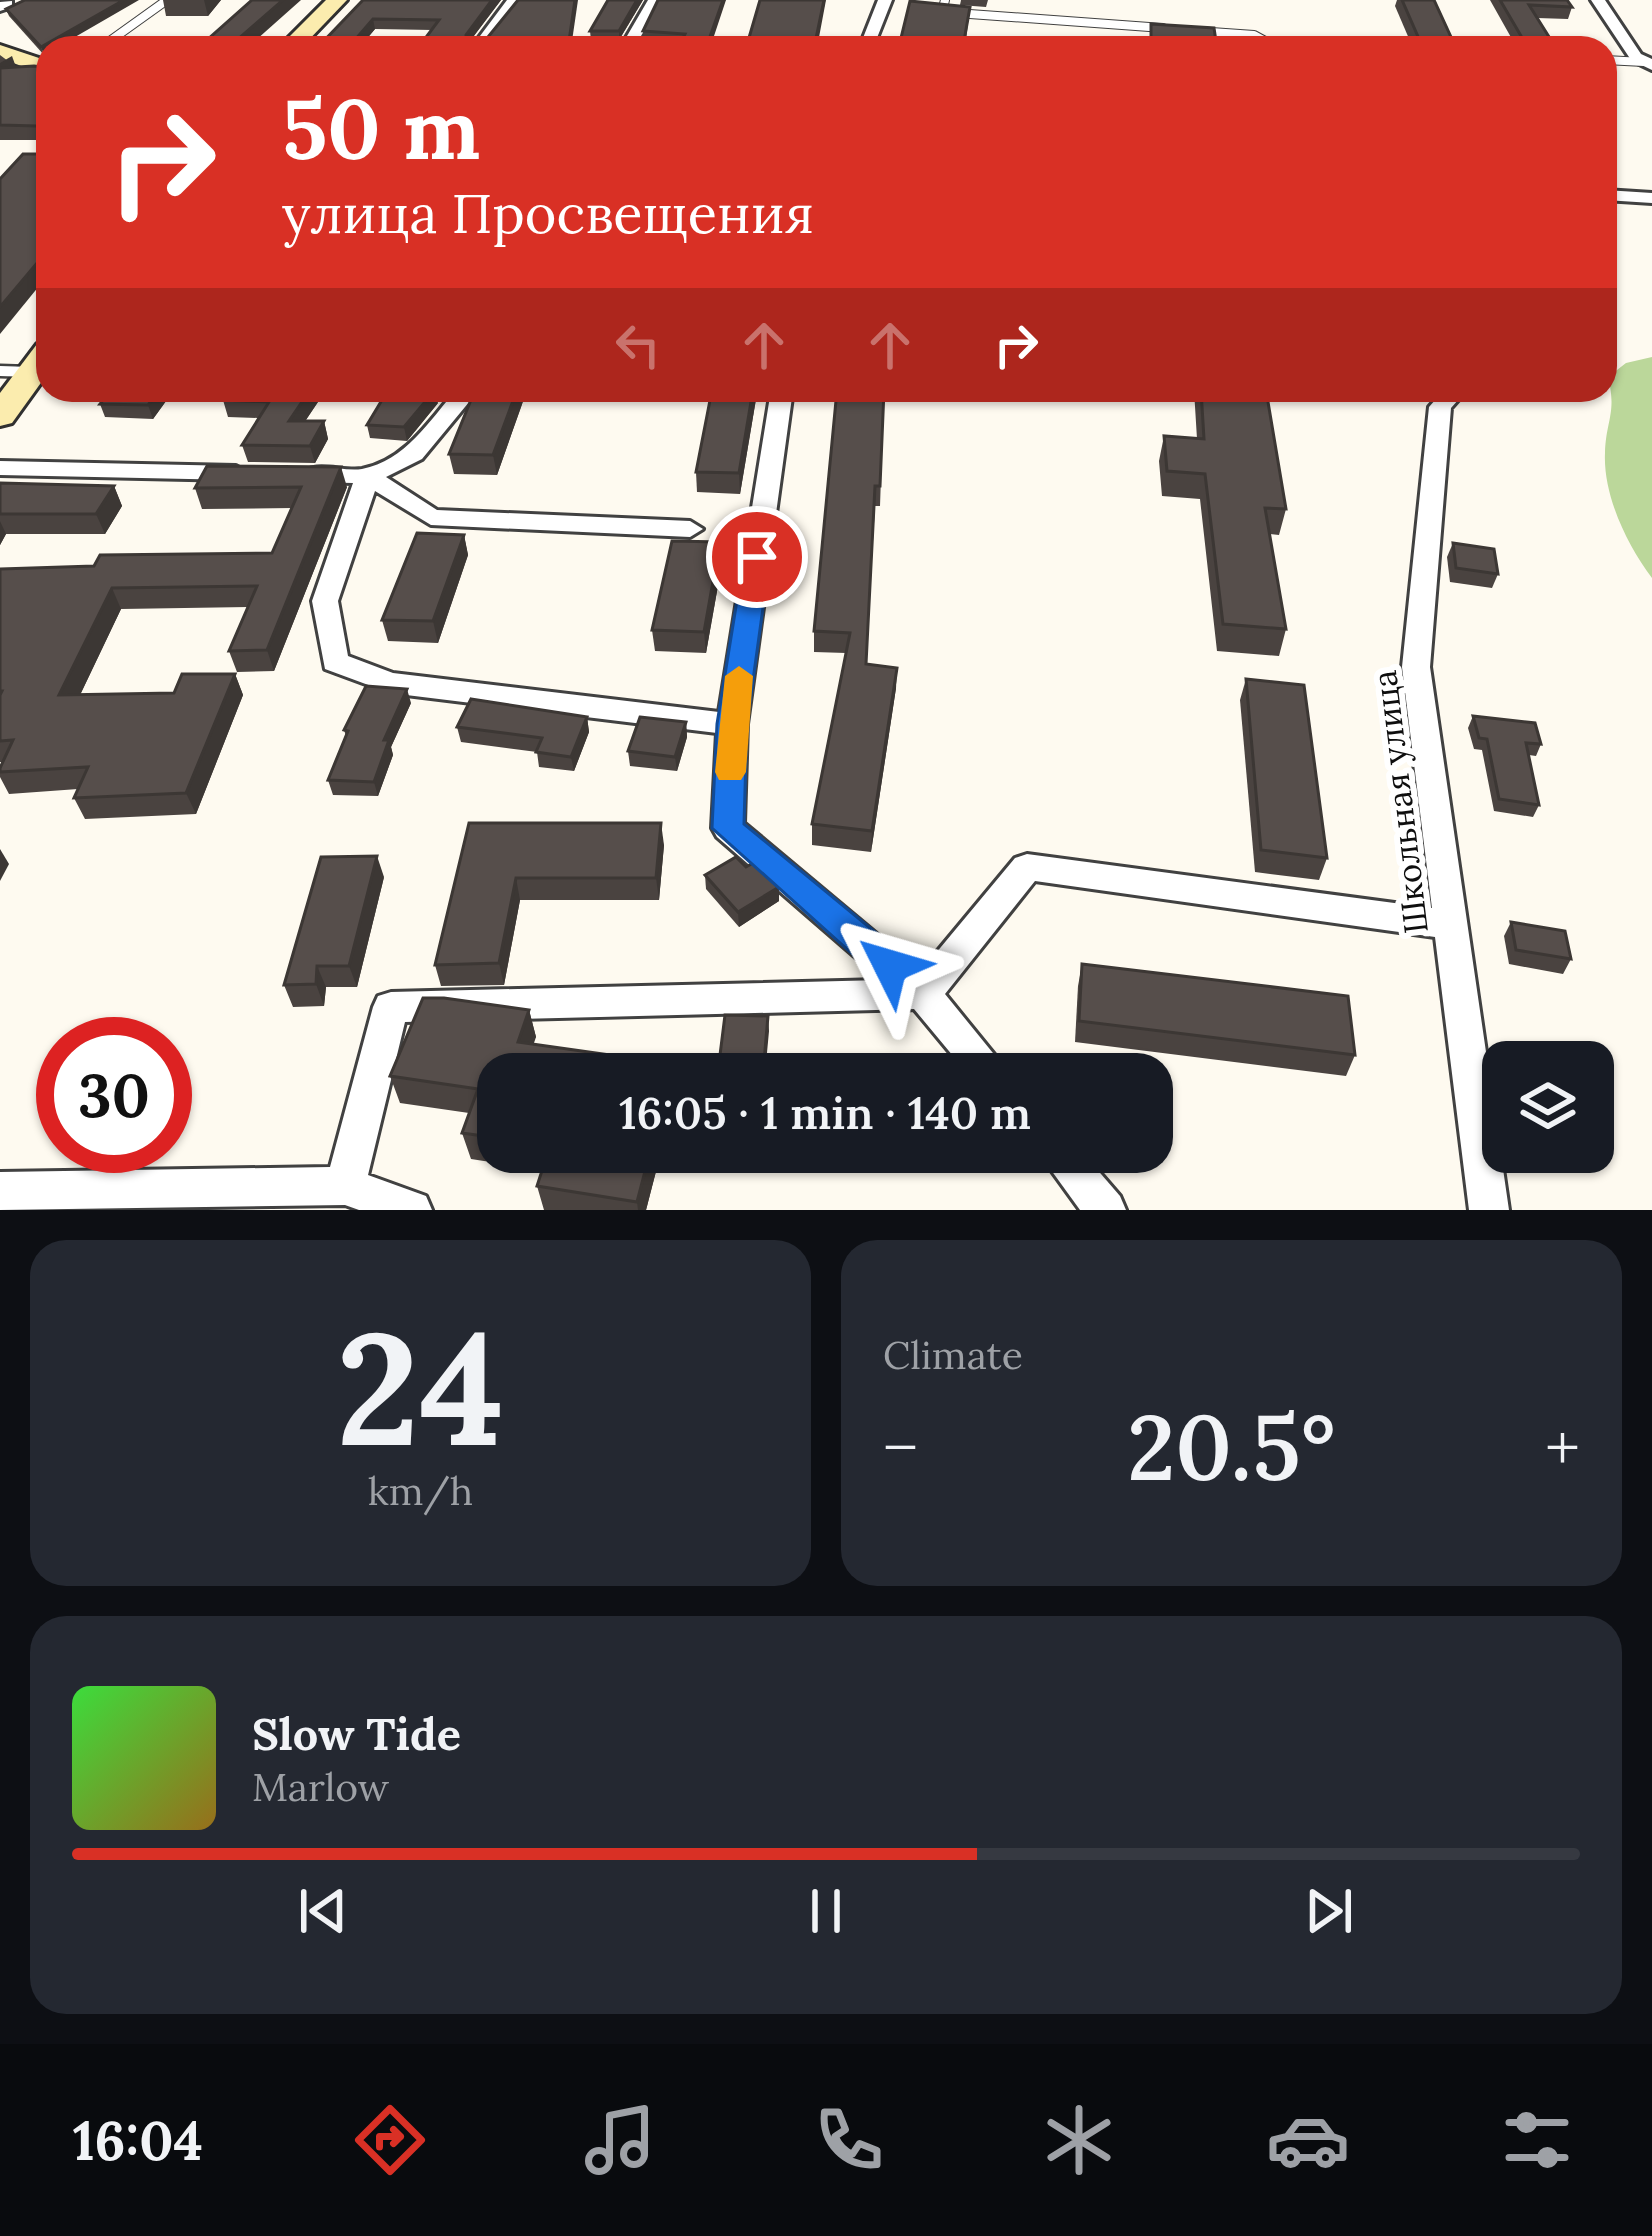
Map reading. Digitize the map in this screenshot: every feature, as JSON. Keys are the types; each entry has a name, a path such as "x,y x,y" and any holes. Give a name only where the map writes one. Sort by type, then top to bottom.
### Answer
{"main road":[{"path":"301,36 337,0"},
{"path":"0,51 36,65"},
{"path":"0,416 27,365"}],"street":[{"path":"487,36 514,0"},
{"path":"634,36 656,0"},
{"path":"871,36 885,0"},
{"path":"1598,0 1648,64"},
{"path":"1617,196 1652,198"},
{"path":"0,468 368,476 414,454 458,402"},
{"path":"780,402 732,724 728,828 922,994 973,1053"},
{"name":"Школьная улица","path":"1445,402 1440,407 1416,667 1489,1210"},
{"path":"368,476 431,517 690,529"},
{"path":"368,476 325,602 335,662 390,683 732,724"},
{"path":"345,1186 391,1007 922,994 1027,867 1450,926"},
{"path":"1075,1173 1106,1210"},
{"path":"0,1191 345,1186 412,1210"}],"lane":[{"path":"117,36 167,0"},
{"path":"945,0 941,12 1164,28"},
{"path":"1187,30 1256,36"},
{"path":"1617,61 1648,64"}],"green space":[{"path":"1652,357 1652,578 1618,519 1605,469 1611,402 1617,402 1617,370"}],"building":[{"path":"25,0 124,0 60,36 36,36 36,42 6,9"},
{"path":"252,0 283,0 242,36 212,36"},
{"path":"363,0 492,0 466,36 427,36 439,20 373,19 358,36 328,36"},
{"path":"518,0 575,0 570,36 489,36"},
{"path":"608,0 637,0 619,31 590,31"},
{"path":"658,0 723,0 710,36 643,31"},
{"path":"760,0 824,0 816,36 750,36"},
{"path":"1402,0 1434,0 1450,36 1418,36"},
{"path":"1500,0 1567,0 1572,7 1529,5 1548,36 1521,36"},
{"path":"910,1 970,7 965,36 901,36"},
{"path":"1151,24 1214,28 1215,36 1151,36"},
{"path":"36,66 36,126 0,125 0,68"},
{"path":"23,154 36,154 36,264 0,307 0,179"},
{"path":"102,402 150,402 148,405"},
{"path":"269,402 302,402 289,421 324,421 310,446 242,445"},
{"path":"381,402 425,402 404,427 367,425"},
{"path":"470,402 513,402 493,455 449,454"},
{"path":"710,402 751,402 739,473 696,472"},
{"path":"836,402 884,402 866,664 897,668 872,831 812,824 850,633 814,631"},
{"path":"1202,402 1268,402 1286,509 1265,508 1286,629 1223,624 1205,474 1167,471 1164,436 1204,439"},
{"path":"207,466 341,467 267,650 229,651 257,586 112,588 59,695 174,693 182,674 235,674 186,793 74,798 88,767 0,772 13,740 0,741 0,569 94,566 100,555 272,553 301,487 195,488"},
{"path":"0,483 114,486 96,514 0,514"},
{"path":"417,533 464,535 433,621 382,620"},
{"path":"672,541 720,542 704,632 652,630"},
{"path":"1453,543 1494,549 1498,574 1456,568"},
{"path":"1246,679 1304,685 1327,858 1261,850"},
{"path":"366,686 407,689 384,740 389,740 374,782 328,780 348,731 344,730"},
{"path":"471,699 587,717 571,757 536,752 542,738 457,727"},
{"path":"1473,716 1535,723 1541,744 1526,743 1539,805 1499,799 1487,739 1479,738"},
{"path":"640,717 686,722 675,757 628,751"},
{"path":"469,823 661,823 656,878 516,878 499,963 435,965"},
{"path":"377,856 349,966 317,966 316,984 284,985 321,857"},
{"path":"736,857 746,867 755,862 779,887 738,912 705,875"},
{"path":"1511,922 1565,931 1571,959 1516,950"},
{"path":"1082,964 1348,996 1355,1055 1079,1021"},
{"path":"423,998 529,1010 518,1042 596,1053 477,1053 477,1089 390,1076"},
{"path":"725,1015 768,1016 765,1053 720,1053"},
{"path":"477,1092 477,1135 462,1133"},
{"path":"541,1173 645,1173 637,1202 537,1186"}],"slow traffic":[{"path":"730,772 739,676"}],"route":[{"path":"757,557 732,724 728,828 890,966"}]}
